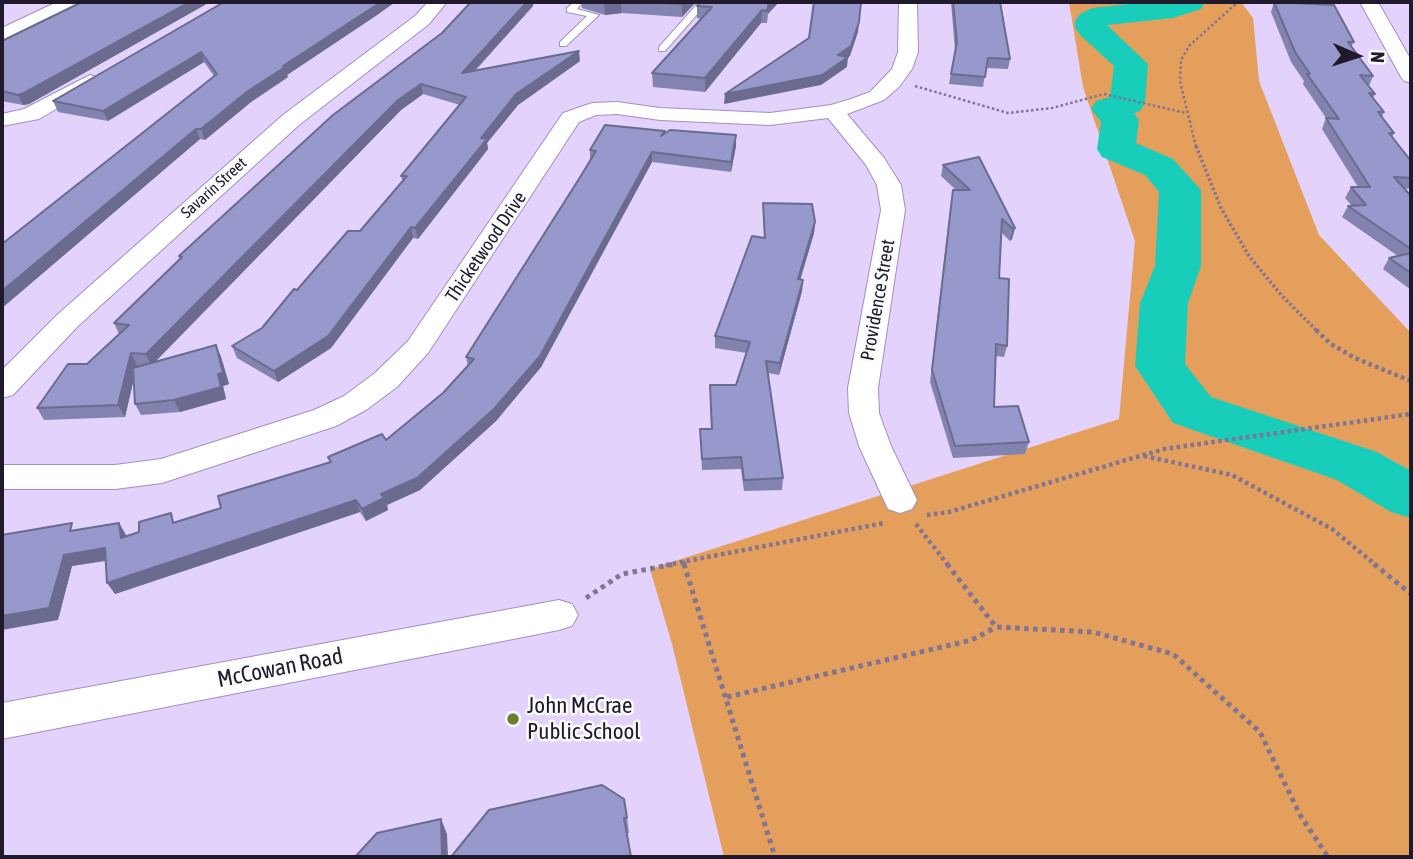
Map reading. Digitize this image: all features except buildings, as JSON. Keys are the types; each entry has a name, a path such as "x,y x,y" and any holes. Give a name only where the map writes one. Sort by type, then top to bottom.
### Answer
{"street":[{"path":"2,35 71,2"},
{"name":"Savarin Street","path":"2,388 67,321 291,120 422,20 438,2"},
{"path":"894,80 902,69 908,51 908,2"},
{"path":"1369,2 1411,76"},
{"path":"2,120 31,114 109,70"},
{"name":"Thicketwood Drive","path":"2,477 116,477 162,471 293,430 355,403 386,380 418,347 571,118 592,109 617,108 660,114 770,119 834,111 877,96 894,80"},
{"name":"Providence Street","path":"834,111 876,163 888,185 893,210 863,388 864,413 875,446 900,500"},
{"name":"McCowan Road","path":"2,722 559,615"}],"lane":[{"path":"563,44 594,15 570,10 579,2"},
{"path":"662,49 704,2"}],"path":[{"path":"1238,2 1189,46 1181,60 1180,80 1186,113 1201,162 1233,232 1282,296 1331,344 1355,358 1411,381"},
{"path":"894,80 1008,113 1052,107 1104,94 1122,96 1186,113"},
{"path":"1237,440 1411,414"},
{"path":"1143,456 1232,475 1332,529 1411,594"},
{"path":"900,500 996,627"},
{"path":"683,561 775,857"},
{"path":"726,697 972,640 996,627 1093,632 1173,654 1260,732 1300,815 1328,857"}],"shaded area":[{"path":"1069,2 1241,2 1253,18 1259,81 1319,235 1411,333 1411,857 724,857 672,644 650,569 1119,419 1135,241 1083,87"}],"waterway":[{"path":"1190,2 1173,9 1103,15 1091,21 1091,28 1131,64 1127,103 1109,109 1120,120 1116,149 1159,167 1180,190 1178,266 1164,303 1160,366 1192,410 1357,466 1411,497"}],"place":[{"name":"John McCrae Public School","path":"513,719"}]}
